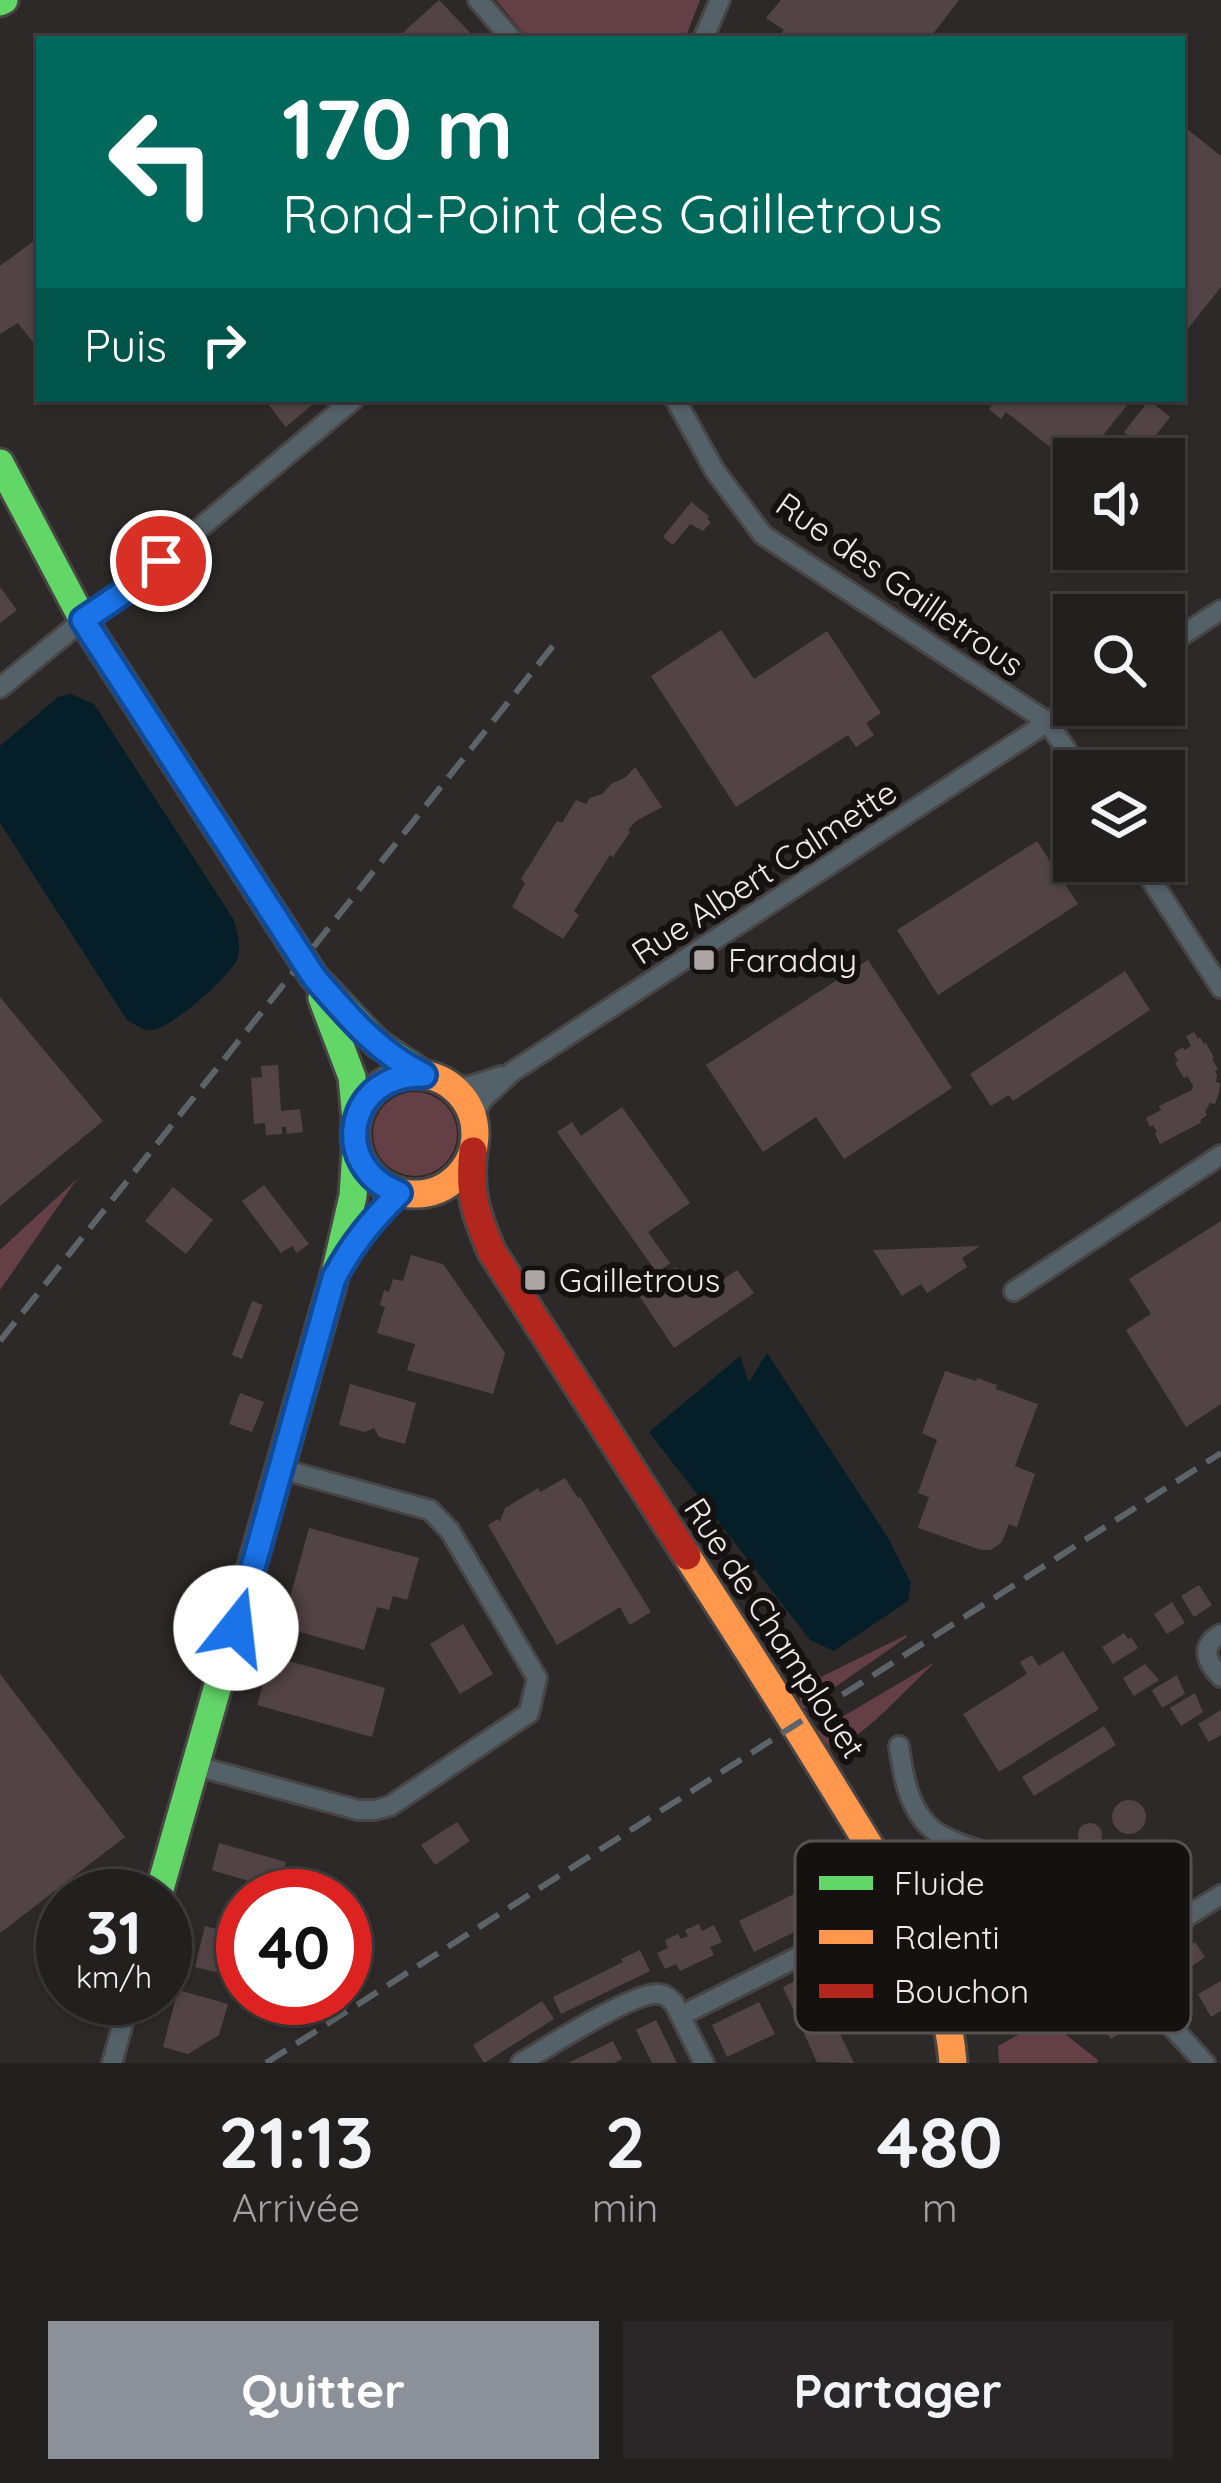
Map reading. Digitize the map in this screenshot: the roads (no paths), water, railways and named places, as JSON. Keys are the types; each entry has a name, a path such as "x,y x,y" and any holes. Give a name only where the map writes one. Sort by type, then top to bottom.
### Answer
{"street":[{"path":"478,0 509,36"},
{"path":"705,36 720,0"},
{"path":"0,688 127,590 350,402"},
{"name":"Rue des Gailletrous","path":"677,402 715,471 763,535 1048,722 1066,750"},
{"path":"0,463 83,620 314,977 386,1052 467,1100 476,1134 473,1151 466,1167 442,1189 403,1194 373,1179 356,1151"},
{"path":"1185,633 1221,610"},
{"name":"Rue Albert Calmette","path":"473,1116 483,1099 512,1072 1053,719"},
{"path":"1152,882 1221,988"},
{"path":"166,1869 334,1278 352,1196 355,1091 314,977"},
{"name":"Rue Albert Calmette","path":"452,1087 512,1072"},
{"path":"356,1120 373,1090 390,1079 424,1075"},
{"name":"Rue de Champlouet","path":"473,1151 472,1204 492,1252 867,1841"},
{"path":"1014,1291 1221,1155"},
{"path":"334,1278 372,1219 403,1194"},
{"name":"Rue de Champlouet","path":"403,1194 434,1202 457,1215 492,1252"},
{"path":"196,1766 358,1810 375,1810 390,1805 529,1713 537,1678 450,1531 430,1510 281,1469"},
{"path":"1221,1634 1211,1640 1206,1655 1208,1665 1221,1677"},
{"path":"899,1746 903,1779 913,1802 934,1831 957,1841"},
{"path":"1191,1913 1221,1894"},
{"path":"682,2014 795,1958"},
{"path":"521,2063 570,2032 650,1994 666,1996 682,2014 704,2063"},
{"path":"112,2063 123,2025"},
{"name":"Rue de Champlouet","path":"949,2033 953,2063"},
{"path":"1178,2033 1205,2063"}],"water":[{"path":"71,694 94,704 234,920 239,943 234,965 187,1011 153,1030 127,1020 0,823 0,746 58,697"},
{"path":"767,1353 887,1536 911,1583 908,1601 834,1651 810,1640 649,1432 740,1356 749,1382"}],"railway":[{"path":"0,1341 560,637"},
{"path":"266,2063 1221,1453"}],"place":[{"name":"Faraday","path":"704,960"},
{"name":"Gailletrous","path":"535,1280"}]}
